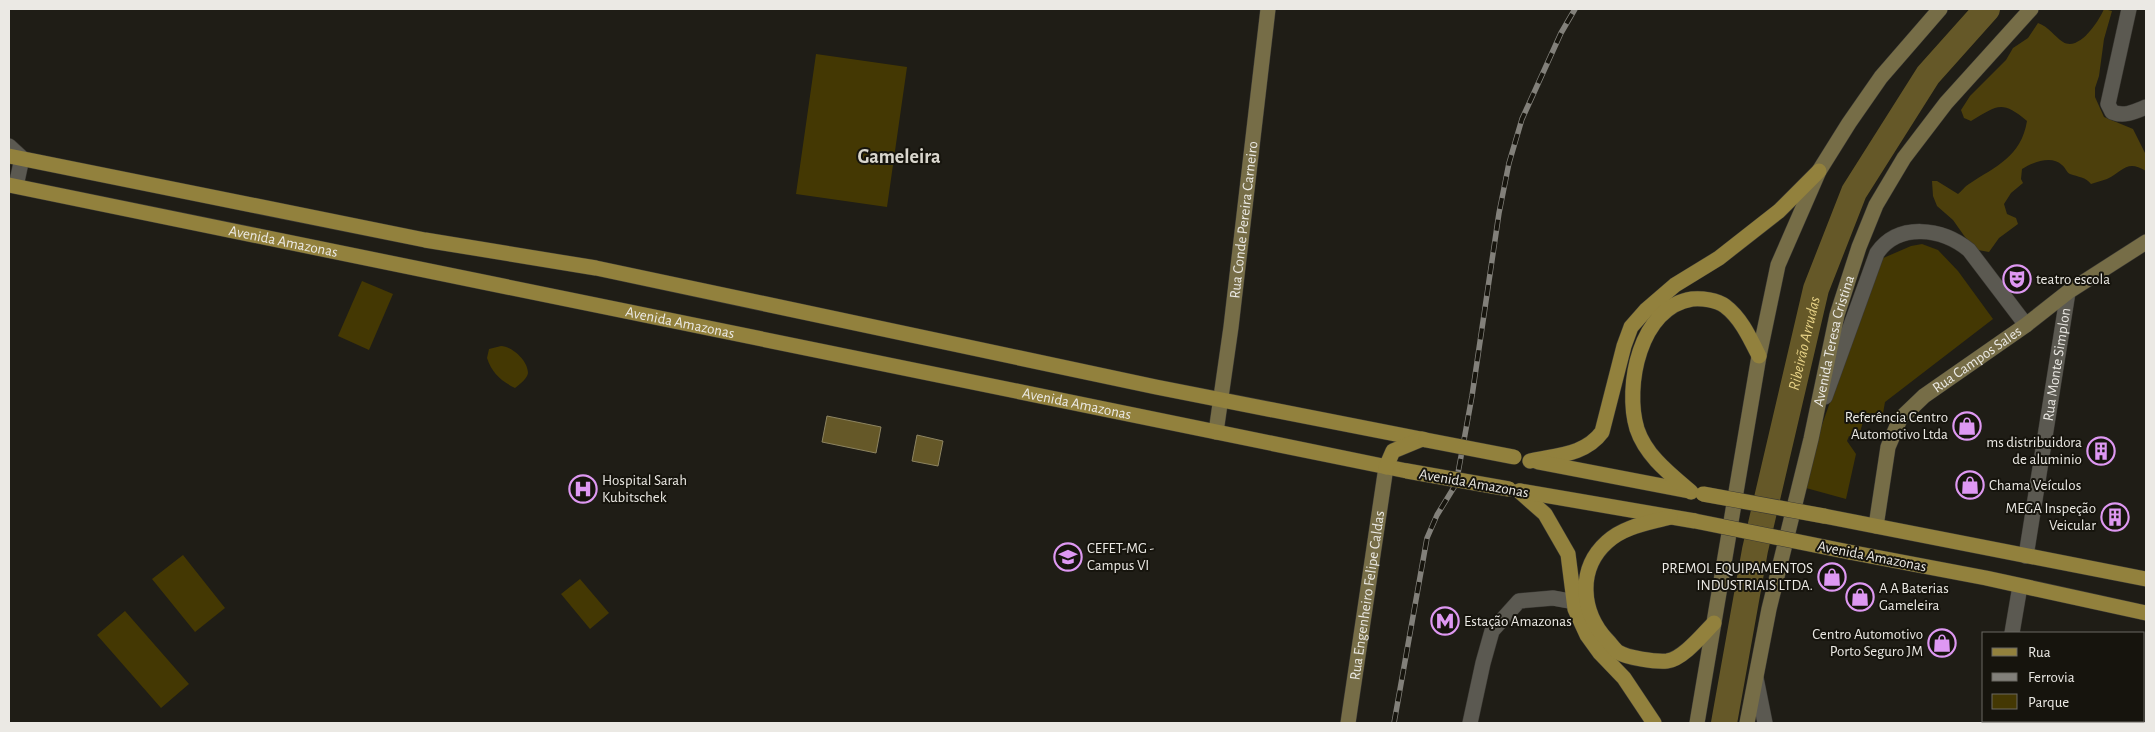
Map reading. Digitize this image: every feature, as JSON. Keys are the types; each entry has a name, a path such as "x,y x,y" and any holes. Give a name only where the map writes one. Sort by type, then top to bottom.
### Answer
{"main road":[{"name":"Rua Conde Pereira Carneiro","path":"1216,432 1231,327 1268,9"},
{"path":"1698,723 1759,356 1778,265 1819,171 1848,123 1881,77 1940,9"},
{"name":"Avenida Teresa Cristina","path":"1747,723 1769,610 1810,439 1837,315 1859,247 1876,205 1904,158 1946,103 2031,9"},
{"name":"Avenida Amazonas","path":"15,157 425,240 596,268 1220,400 2146,580"},
{"path":"1530,461 1579,451 1594,443 1602,432 1624,346 1631,327 1646,310 1675,285 1718,258 1779,212 1819,171"},
{"name":"Avenida Amazonas","path":"12,186 1386,467 1695,521 2146,613"},
{"name":"Rua Campos Sales","path":"1876,526 1888,446 1900,419 1924,396 2026,325 2068,292 2146,242"},
{"path":"1697,493 1658,463 1638,430 1633,406 1633,381 1644,341 1652,327 1665,314 1686,300 1701,298 1724,304 1738,319 1759,356"},
{"path":"1386,467 1393,451 1424,440"},
{"name":"Rua Engenheiro Felipe Caldas","path":"1348,723 1386,467"},
{"path":"1514,490 1545,514 1568,554 1575,610 1587,635 1600,653 1624,678 1654,723"},
{"path":"1670,517 1625,529 1607,542 1591,560 1585,584 1588,611 1599,632 1618,652 1644,659 1668,661 1687,650 1714,623"}],"street":[{"path":"2130,9 2108,104 2112,112 2118,115 2130,114 2146,106"},
{"path":"9,146 15,157 12,186"},
{"path":"1810,439 1876,252 1894,236 1906,232 1929,232 1958,241 1969,250 2026,325"},
{"name":"Rua Monte Simplon","path":"2026,556 2068,292"},
{"path":"2012,632 2020,586"},
{"path":"1470,723 1492,631 1519,601 1553,598 1575,602"},
{"path":"1756,675 1765,723"}],"green space":[{"path":"816,54 907,67 887,207 796,194"},
{"path":"1922,244 1938,250 1958,271 1993,319 1885,402 1882,419 1865,415 1858,439 1849,436 1847,441 1856,454 1846,499 1806,488 1818,436 1881,259 1911,246"},
{"path":"362,281 393,294 369,350 338,336"},
{"path":"501,346 509,348 518,355 527,368 528,373 526,377 515,388 498,376 487,358 489,349"},
{"path":"183,555 225,608 195,632 152,579"},
{"path":"580,579 609,613 590,629 561,594"},
{"path":"125,611 189,684 161,708 97,635"}],"shaded area":[{"path":"2104,9 2112,11 2104,39 2095,97 2104,117 2133,129 2146,155 2146,171 2130,166 2107,179 2091,184 2069,173 2063,166 2053,160 2031,164 2022,169 2021,179 2023,183 2011,193 2004,204 2007,214 2016,218 2018,224 1999,238 1989,252 1978,250 1965,237 1953,220 1937,206 1933,196 1932,181 1937,181 1958,194 1968,185 1998,166 2013,152 2024,133 2027,121 2005,107 1993,109 1971,121 1964,118 1961,110 1970,96 2006,60 2013,48 2028,38 2038,23 2063,42 2075,43 2088,34"},
{"path":"827,416 881,427 876,453 822,442"},
{"path":"917,435 943,441 938,466 912,461"}],"waterway":[{"name":"Ribeirão Arrudas","path":"1724,723 1755,550 1816,289 1854,192 1928,75 1987,9"}],"railway":[{"path":"1394,723 1427,538 1437,515 1456,484 1472,396 1499,213 1509,163 1522,119 1561,33 1575,9"}],"place":[{"name":"teatro escola","path":"2017,279"},
{"name":"Referência Centro Automotivo Ltda","path":"1967,426"},
{"name":"ms distribuidora de aluminio","path":"2101,451"},
{"name":"Chama Veículos","path":"1970,485"},
{"name":"Hospital Sarah Kubitschek","path":"583,489"},
{"name":"MEGA Inspeção Veicular","path":"2115,517"},
{"name":"CEFET-MG - Campus VI","path":"1068,557"},
{"name":"PREMOL EQUIPAMENTOS INDUSTRIAIS LTDA.","path":"1832,577"},
{"name":"A A Baterias Gameleira","path":"1860,597"},
{"name":"Estação Amazonas","path":"1445,621"},
{"name":"Centro Automotivo Porto Seguro JM","path":"1942,643"}],"district":[{"name":"Gameleira","path":"899,156"}]}
